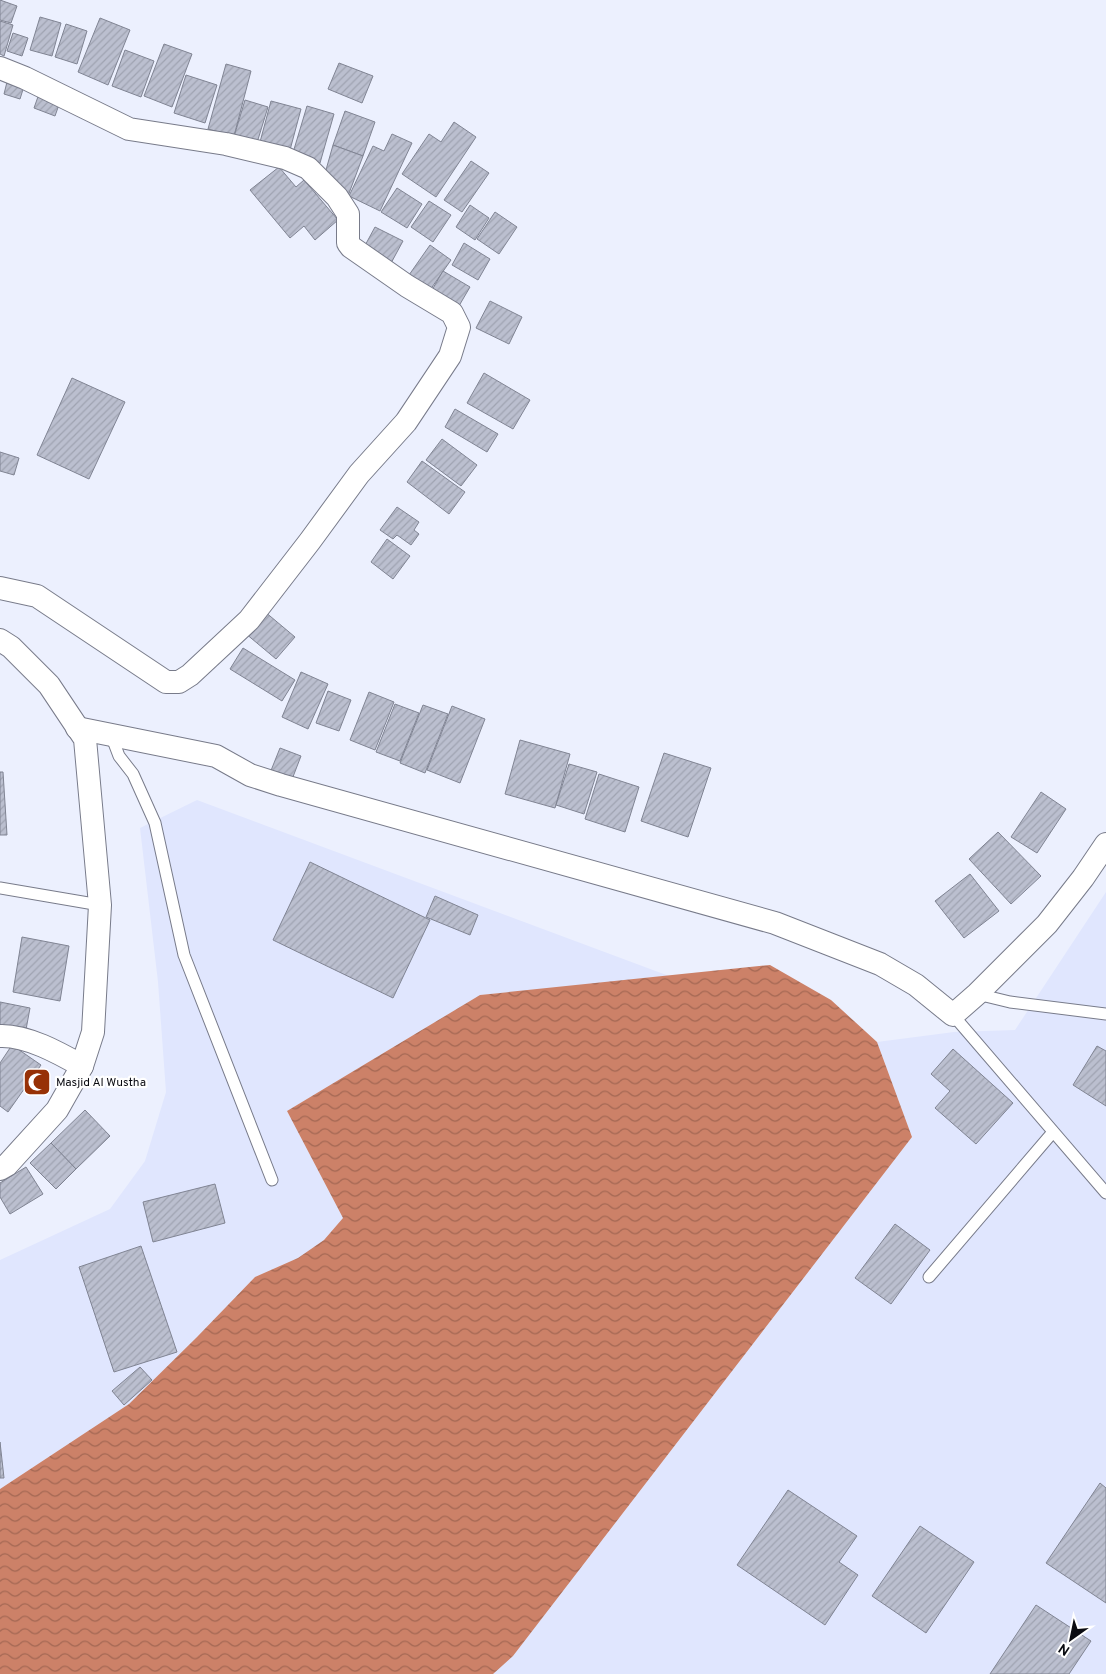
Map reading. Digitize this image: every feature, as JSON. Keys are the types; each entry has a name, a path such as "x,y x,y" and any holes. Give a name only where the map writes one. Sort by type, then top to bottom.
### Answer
{"street":[{"path":"0,68 25,78 129,129 226,144 285,158 308,168 337,196 348,214 348,243 351,247 407,286 452,313 459,327 450,356 406,422 359,474 249,620 190,675 179,682 166,682 37,596 0,588"},
{"path":"0,640 49,686 85,739 100,905 93,1032 82,1066 57,1110 7,1165 0,1169"},
{"path":"77,728 216,756 250,775 280,785 775,922 880,964 916,985 953,1015 1047,924 1083,878 1106,844"},
{"path":"0,1036 10,1036 52,1049 82,1066"}],"lane":[{"path":"111,735 119,756 133,774 155,823 184,955 272,1180"},
{"path":"0,888 100,905"},
{"path":"976,994 1010,1002 1106,1014"},
{"path":"953,1015 1106,1193"},
{"path":"929,1277 1053,1132"}],"shaded area":[{"path":"197,800 669,976 480,995 287,1111 343,1218 324,1240 298,1258 255,1277 129,1404 0,1489 0,1260 110,1209 145,1161 166,1092 158,982 140,828"},
{"path":"1106,892 1106,1674 493,1674 513,1656 912,1137 877,1042 954,1032 1015,1030"}],"water":[{"path":"770,965 831,1000 877,1042 912,1137 513,1656 493,1674 0,1674 0,1489 129,1404 255,1277 298,1258 324,1240 343,1218 287,1111 480,995"}],"building":[{"path":"0,0 17,6 11,23 0,20"},
{"path":"40,17 61,23 52,56 30,50"},
{"path":"100,18 130,30 108,85 78,72"},
{"path":"0,21 13,25 4,56 0,54"},
{"path":"66,24 87,31 77,64 55,57"},
{"path":"13,33 28,38 22,56 7,51"},
{"path":"164,44 192,54 172,107 144,96"},
{"path":"125,50 154,61 141,97 112,86"},
{"path":"339,63 373,76 362,103 328,89"},
{"path":"226,64 251,71 234,136 208,129"},
{"path":"186,75 217,85 205,123 174,113"},
{"path":"8,78 25,83 20,99 4,94"},
{"path":"40,91 61,99 55,116 34,108"},
{"path":"245,100 268,107 256,146 233,140"},
{"path":"271,101 301,109 290,150 260,142"},
{"path":"307,106 334,114 320,163 292,156"},
{"path":"345,111 375,122 363,156 333,145"},
{"path":"454,122 476,137 436,197 402,174 429,134 441,142"},
{"path":"392,134 412,143 380,211 349,196 373,146 384,151"},
{"path":"333,145 363,156 348,196 324,177"},
{"path":"471,161 489,173 462,212 444,200"},
{"path":"279,167 296,187 304,180 338,220 315,240 304,226 290,238 250,190"},
{"path":"397,188 422,204 407,228 381,212"},
{"path":"429,201 451,215 433,242 411,227"},
{"path":"470,205 489,218 475,240 456,227"},
{"path":"495,212 517,227 499,254 477,239"},
{"path":"375,227 403,241 390,265 362,251"},
{"path":"464,243 490,259 478,280 452,265"},
{"path":"430,245 451,260 430,290 409,275"},
{"path":"443,271 470,287 456,311 429,295"},
{"path":"490,301 522,317 509,344 476,328"},
{"path":"484,373 530,400 513,429 467,403"},
{"path":"72,378 125,402 89,479 37,455"},
{"path":"455,409 498,434 487,452 445,427"},
{"path":"442,439 477,465 461,486 426,460"},
{"path":"0,452 19,458 14,475 0,471"},
{"path":"422,461 465,492 449,514 407,482"},
{"path":"397,507 419,522 414,530 419,534 411,545 397,535 393,539 380,530"},
{"path":"387,539 410,556 393,579 371,562"},
{"path":"264,611 295,637 276,659 245,633"},
{"path":"243,648 295,680 282,701 230,669"},
{"path":"301,672 328,684 308,729 282,717"},
{"path":"328,691 351,700 339,731 316,723"},
{"path":"369,692 394,702 375,750 350,740"},
{"path":"395,704 419,713 400,761 376,752"},
{"path":"423,705 448,714 425,773 400,763"},
{"path":"452,706 485,719 460,783 427,770"},
{"path":"520,740 570,754 555,808 505,794"},
{"path":"280,748 301,756 291,782 270,773"},
{"path":"664,753 711,768 688,837 641,821"},
{"path":"569,764 597,772 584,814 556,805"},
{"path":"0,772 3,772 7,835 0,835"},
{"path":"599,774 639,787 625,832 585,819"},
{"path":"1041,792 1066,809 1037,853 1011,837"},
{"path":"998,832 1041,876 1011,904 969,859"},
{"path":"310,862 430,920 393,998 273,940"},
{"path":"970,874 999,911 964,938 935,901"},
{"path":"435,896 478,915 470,935 426,917"},
{"path":"22,937 69,946 60,1001 13,992"},
{"path":"0,1002 30,1008 25,1035 0,1030"},
{"path":"12,1045 41,1065 8,1112 0,1106 0,1063"},
{"path":"1097,1046 1106,1051 1106,1106 1073,1085"},
{"path":"953,1049 1013,1103 976,1144 935,1108 950,1091 931,1074"},
{"path":"85,1110 110,1136 76,1169 51,1143"},
{"path":"51,1143 76,1169 56,1189 30,1163"},
{"path":"26,1167 43,1194 10,1214 0,1197 0,1183"},
{"path":"215,1184 225,1223 153,1242 143,1202"},
{"path":"895,1224 930,1250 891,1304 855,1278"},
{"path":"141,1246 177,1352 114,1372 79,1267"},
{"path":"140,1367 152,1380 124,1405 112,1391"},
{"path":"0,1442 4,1478 0,1478"},
{"path":"1100,1483 1106,1488 1106,1603 1046,1563"},
{"path":"788,1490 857,1536 839,1562 858,1575 825,1625 737,1565"},
{"path":"920,1526 974,1562 926,1633 872,1596"},
{"path":"1036,1605 1091,1641 1069,1674 990,1674"}],"place":[{"name":"Masjid Al Wustha","path":"37,1082"}]}
